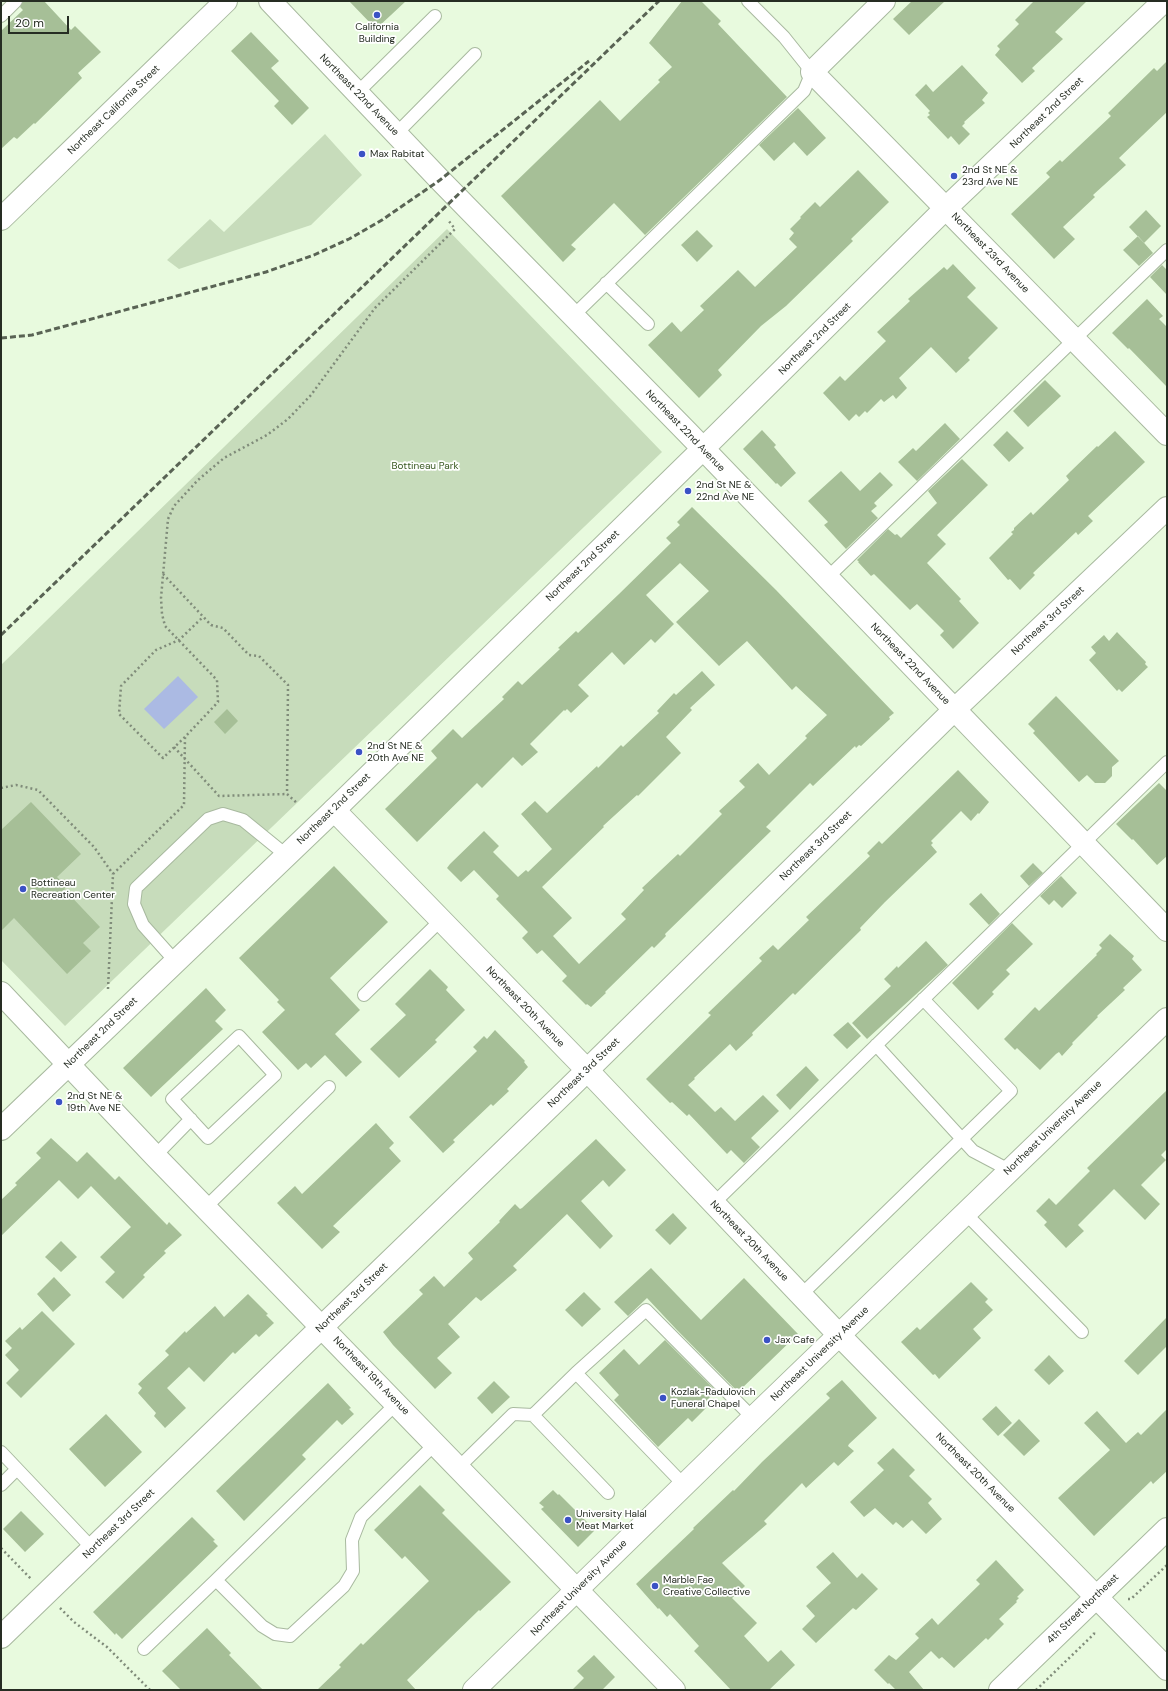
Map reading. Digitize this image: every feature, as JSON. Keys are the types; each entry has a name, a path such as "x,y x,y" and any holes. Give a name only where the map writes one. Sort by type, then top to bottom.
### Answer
{"street":[{"name":"Northeast California Street","path":"1,219 226,1"},
{"name":"Northeast 22nd Avenue","path":"270,1 396,134 703,449 1082,844 1167,930"},
{"path":"812,72 884,1"},
{"name":"Northeast 2nd Street","path":"1,1129 334,810 703,449 946,208 1164,1"},
{"name":"Northeast 23rd Avenue","path":"812,72 1167,434"},
{"name":"Northeast 3rd Street","path":"1,1636 93,1549 587,1070 954,710 1167,508"},
{"name":"Northeast 20th Avenue","path":"334,810 587,1070 839,1335 1167,1669"},
{"name":"Northeast 19th Avenue","path":"1,993 156,1156 674,1690"},
{"name":"Northeast University Avenue","path":"474,1690 752,1418 1167,1019"},
{"name":"4th Street Northeast","path":"1000,1690 1167,1529"}],"lane":[{"path":"1,16 16,1"},
{"path":"573,316 804,92 812,72 784,37 748,1"},
{"path":"357,93 435,16"},
{"path":"396,134 475,54"},
{"path":"826,578 1167,250"},
{"path":"606,283 648,324"},
{"path":"713,1204 1167,762"},
{"path":"176,962 143,925 134,904 136,888 208,819 223,814 243,820 286,855"},
{"path":"364,995 440,920"},
{"path":"801,1295 1011,1091 923,999"},
{"path":"239,1036 275,1076 208,1138 191,1119 172,1099 239,1036"},
{"path":"876,1045 973,1150 1009,1170"},
{"path":"206,1207 329,1087"},
{"path":"156,1156 191,1119"},
{"path":"965,1213 1082,1332"},
{"path":"533,1415 576,1373 646,1310 752,1418"},
{"path":"576,1373 684,1485"},
{"path":"144,1649 397,1403"},
{"path":"459,1467 513,1414 533,1415 608,1493"},
{"path":"216,1580 262,1626 275,1634 290,1636 344,1586 353,1571 352,1540 361,1517 435,1444"},
{"path":"1,1452 93,1549"},
{"path":"1,1485 17,1469"}],"path":[{"path":"203,617 179,640 156,650 121,686 119,714 163,758 218,702 217,680 179,640 165,626 162,614 161,598 168,519 174,506 198,480 224,458 267,434 288,419 311,395 375,308 455,230 446,219 463,203"},
{"path":"163,574 211,625 222,628 249,655 260,656 288,684 287,794"},
{"path":"113,874 184,804 185,737"},
{"path":"174,748 219,796 287,794 298,804"},
{"path":"1,788 16,785 38,790 94,847 113,874 108,989"},
{"path":"1,1548 34,1582"},
{"path":"1125,1599 1131,1599 1167,1565"},
{"path":"56,1604 74,1622 107,1647 150,1690"},
{"path":"1036,1690 1094,1634 1094,1630"}],"green space":[{"path":"325,134 362,175 311,225 179,269 167,260 210,219 224,232"},
{"name":"Bottineau Park","path":"447,229 662,452 65,1026 1,960 1,665"}],"water":[{"path":"178,676 198,697 164,729 144,709"}],"building":[{"path":"23,1 44,1 71,30 75,26 101,52 78,73 82,78 35,124 34,123 17,139 14,137 1,149 1,31 23,10 20,7"},
{"name":"California Building","path":"349,1 406,1 376,29"},
{"path":"682,1 701,1 721,21 718,24 787,97 645,235 614,203 571,245 576,249 563,262 501,196 600,100 620,121 660,82 658,80 672,67 649,43"},
{"path":"912,1 945,1 909,35 893,19"},
{"path":"1034,1 1087,1 1055,32 1063,39 1032,68 1035,71 1022,83 995,55 1000,49 997,46 1019,24 1015,20"},
{"path":"251,32 279,61 271,68 309,108 292,125 274,106 279,101 231,51"},
{"path":"1167,61 1167,112 1119,158 1126,165 1093,195 1095,197 1063,227 1075,239 1054,259 1011,214 1050,177 1046,173 1060,160 1062,162 1111,116 1108,113 1154,68 1157,71"},
{"path":"962,65 988,93 982,100 985,103 964,122 965,123 962,126 970,134 959,145 951,136 948,139 927,117 930,115 928,113 930,111 915,95 926,84 933,92"},
{"path":"798,108 826,138 807,156 794,142 774,161 759,145"},
{"path":"858,170 889,202 851,239 853,241 786,306 761,326 718,370 722,375 699,398 648,345 672,322 681,332 704,310 700,306 738,270 755,287 797,247 789,239 794,233 790,229 801,218 800,217 815,202 820,207"},
{"path":"1146,210 1161,226 1144,243 1129,227"},
{"path":"697,230 713,246 697,262 681,245"},
{"path":"1138,236 1153,253 1139,266 1123,250"},
{"path":"953,264 976,288 967,297 998,328 968,358 970,360 956,373 931,347 899,378 907,388 896,399 893,395 884,402 881,399 867,413 865,411 859,417 856,414 849,421 823,393 840,376 845,381 886,341 877,332 910,301 908,299 944,267 947,270"},
{"path":"1162,265 1167,270 1167,295 1150,277"},
{"path":"1147,299 1163,316 1159,319 1167,327 1167,387 1129,348 1128,349 1112,333"},
{"path":"1045,380 1061,396 1028,427 1013,411"},
{"path":"945,423 960,439 917,481 898,462 913,448 916,451"},
{"path":"762,430 776,445 774,447 796,473 781,487 777,483 776,484 743,449"},
{"path":"1007,431 1024,448 1009,462 993,445"},
{"path":"1115,431 1145,462 1088,516 1093,521 1078,535 1076,532 1033,573 1035,575 1020,590 1010,579 1008,580 989,558 1013,534 1011,532 1014,528 1031,512 1033,515 1069,480 1066,476"},
{"path":"962,459 988,485 937,535 946,544 927,563 961,599 959,601 979,623 953,649 940,635 944,631 917,604 910,610 874,574 871,576 857,560 888,529 901,538 937,503 928,491"},
{"path":"841,471 860,491 880,472 893,485 874,503 877,506 871,511 878,518 846,549 824,525 828,522 808,501"},
{"path":"692,507 776,590 894,713 889,717 890,719 861,746 859,745 856,748 855,746 813,786 810,783 766,827 771,831 665,934 666,936 654,948 652,946 591,1007 587,1004 586,1005 562,981 567,976 542,950 537,954 522,938 528,932 496,899 499,896 474,870 461,882 447,868 450,864 484,831 499,846 493,852 518,877 526,870 528,872 552,849 521,814 535,801 547,813 597,766 598,768 621,745 623,747 659,713 657,711 674,693 676,695 702,671 715,685 690,708 692,710 666,737 681,753 638,796 637,795 603,826 604,827 542,887 572,918 553,936 579,964 626,919 621,914 644,890 642,888 678,854 680,856 722,814 719,811 745,787 739,781 758,763 769,775 807,738 805,736 827,715 796,686 792,690 747,641 719,666 676,622 709,591 680,563 646,595 674,624 655,643 651,639 624,665 612,652 578,685 589,696 571,713 567,709 565,711 564,710 530,744 538,752 522,766 513,757 482,788 477,783 417,842 385,809 437,758 431,751 453,729 462,738 504,699 502,697 518,681 522,685 560,649 558,648 576,631 578,633 671,543 666,538 680,525 677,522"},
{"path":"1117,632 1146,662 1145,664 1148,667 1122,692 1119,689 1117,691 1089,660 1096,653 1091,647 1104,635 1109,641"},
{"path":"1056,696 1119,761 1112,767 1112,776 1105,783 1095,783 1087,775 1079,782 1033,733 1035,731 1028,724"},
{"path":"227,709 238,721 225,734 214,722"},
{"path":"958,770 989,802 979,814 978,813 971,821 961,811 931,841 933,843 931,845 937,852 885,902 860,928 861,930 795,995 793,993 752,1033 753,1035 736,1051 730,1044 688,1085 715,1112 721,1107 735,1121 763,1095 779,1111 751,1138 760,1147 744,1163 731,1150 727,1154 689,1114 687,1116 672,1102 670,1103 646,1079 711,1015 708,1013 762,961 759,958 773,945 778,950 809,920 806,917 870,856 867,853 879,841 882,844"},
{"path":"1159,783 1167,791 1167,856 1157,865 1133,839 1132,840 1116,824"},
{"name":"Bottineau Recreation Center","path":"31,802 81,854 57,877 67,887 64,889 100,927 83,943 91,951 67,974 14,918 1,931 1,830"},
{"path":"1033,863 1043,873 1029,886 1020,876"},
{"path":"334,866 388,922 330,978 360,1010 335,1034 362,1062 346,1077 325,1055 311,1068 306,1063 298,1070 262,1032 285,1010 277,1002 279,1000 239,958"},
{"path":"1061,876 1077,893 1062,908 1054,900 1049,905 1040,896"},
{"path":"981,893 1000,914 989,925 969,904"},
{"path":"1012,923 1033,944 1006,970 1010,974 992,992 994,994 978,1010 952,983"},
{"path":"1110,934 1134,956 1132,959 1142,970 1123,988 1125,990 1097,1016 1098,1017 1072,1043 1073,1044 1062,1056 1059,1052 1040,1070 1017,1048 1015,1050 1004,1039 1035,1007 1039,1011 1097,955 1096,954 1102,948 1099,945"},
{"path":"926,941 948,965 867,1039 852,1023 891,986 884,979 897,966 898,968"},
{"path":"430,969 448,987 446,990 465,1010 435,1040 437,1042 399,1078 370,1049 406,1015 395,1004"},
{"path":"206,988 226,1010 215,1021 223,1029 151,1097 123,1068"},
{"path":"848,1022 861,1036 847,1049 833,1035"},
{"path":"495,1030 525,1061 524,1062 528,1067 507,1089 509,1091 493,1106 491,1104 453,1140 455,1142 443,1153 409,1117 477,1051 473,1047 484,1036 487,1039"},
{"path":"806,1066 819,1080 790,1110 776,1095"},
{"path":"1167,1090 1167,1149 1161,1155 1166,1160 1141,1185 1160,1204 1145,1220 1114,1189 1078,1225 1084,1231 1066,1248 1044,1225 1047,1222 1036,1211 1049,1198 1056,1205 1090,1171 1087,1168"},
{"path":"376,1123 394,1143 389,1148 401,1161 333,1226 340,1232 322,1249 277,1203 295,1186 302,1194"},
{"path":"51,1138 77,1162 87,1152 115,1180 119,1176 167,1225 169,1222 182,1235 164,1251 166,1253 143,1275 145,1277 123,1299 105,1282 115,1272 100,1257 131,1227 91,1186 78,1199 59,1180 1,1236 1,1200 17,1185 15,1183 41,1158 36,1153"},
{"path":"596,1139 626,1170 609,1187 603,1180 581,1201 613,1236 600,1249 567,1214 513,1266 517,1270 481,1301 476,1297 448,1324 460,1337 437,1358 452,1373 435,1389 393,1345 383,1332 423,1294 419,1290 434,1276 444,1287 473,1259 468,1253 500,1222 499,1221 515,1204 520,1209 522,1208"},
{"path":"673,1213 687,1228 670,1245 655,1230"},
{"path":"61,1241 77,1257 61,1272 45,1257"},
{"path":"651,1268 701,1320 744,1278 798,1334 738,1392 647,1298 628,1316 614,1302"},
{"path":"54,1277 71,1295 53,1312 37,1294"},
{"path":"971,1282 988,1299 985,1302 993,1310 973,1329 981,1338 939,1379 935,1374 933,1375 901,1342 917,1327 920,1330"},
{"path":"584,1292 601,1309 582,1327 565,1310"},
{"path":"248,1294 268,1314 266,1315 274,1323 259,1337 256,1334 235,1354 233,1352 204,1382 189,1367 167,1388 186,1408 165,1428 154,1416 156,1413 138,1393 142,1388 138,1384 169,1355 165,1351 185,1331 186,1333 215,1306 224,1317"},
{"path":"42,1311 75,1344 21,1398 6,1383 19,1370 5,1355 12,1348 5,1341 20,1327 22,1330"},
{"path":"1167,1317 1167,1346 1138,1375 1124,1361"},
{"name":"Kozlak-Radulovich Funeral Chapel","path":"665,1340 716,1391 702,1405 706,1408 692,1422 688,1418 658,1447 614,1400 619,1395 599,1373 624,1349 639,1365"},
{"path":"1049,1355 1064,1371 1049,1385 1034,1370"},
{"path":"842,1380 877,1418 849,1444 848,1446 854,1451 838,1466 834,1462 806,1488 802,1483 764,1521 767,1524 722,1563 745,1586 732,1598 757,1623 744,1636 768,1662 781,1650 795,1665 769,1690 731,1690 694,1651 699,1646 670,1614 667,1617 636,1584 830,1398 826,1394"},
{"path":"494,1381 510,1397 492,1414 477,1398"},
{"path":"328,1383 351,1408 349,1409 354,1414 342,1425 337,1420 302,1455 306,1459 244,1521 216,1491"},
{"path":"996,1406 1012,1423 998,1436 982,1419"},
{"path":"1167,1409 1167,1471 1153,1484 1151,1481 1094,1536 1058,1498 1110,1450 1084,1423 1097,1411 1126,1443 1138,1432 1141,1435"},
{"path":"106,1414 142,1452 105,1487 69,1449"},
{"path":"1019,1419 1040,1441 1024,1456 1003,1435"},
{"path":"893,1448 915,1470 909,1476 932,1499 928,1503 942,1519 926,1534 912,1520 903,1528 896,1522 893,1525 875,1508 864,1517 850,1502 884,1470 877,1463"},
{"path":"420,1485 445,1510 442,1513 511,1582 480,1611 479,1610 407,1680 416,1690 317,1690 341,1667 339,1665 361,1643 363,1645 429,1581 405,1556 402,1559 374,1530"},
{"name":"University Halal Meat Market","path":"553,1490 558,1495 559,1494 595,1530 578,1547 541,1509 544,1507 539,1503"},
{"path":"21,1511 44,1534 25,1552 3,1529"},
{"path":"192,1517 215,1540 213,1541 218,1546 122,1639 116,1633 115,1635 93,1612"},
{"path":"833,1552 857,1578 862,1573 878,1589 856,1610 853,1608 816,1643 802,1629 815,1616 806,1606 831,1583 816,1567"},
{"path":"996,1560 1024,1590 1017,1597 1019,1598 1016,1601 1017,1602 999,1619 1004,1624 988,1640 986,1638 954,1668 942,1657 939,1659 931,1651 909,1672 924,1690 896,1690 889,1683 888,1684 874,1670 889,1655 896,1660 919,1638 915,1634 932,1618 938,1625 980,1584 976,1580"},
{"path":"207,1628 231,1653 229,1655 263,1690 181,1690 162,1671"},
{"path":"594,1655 615,1677 602,1690 572,1690 584,1678 577,1671"}],"railway":[{"path":"1,635 659,1"},
{"path":"1,338 32,335 266,272 314,255 349,239 382,220 440,180 589,61"}],"place":[{"name":"California Building","path":"377,15"},
{"name":"Max Rabitat","path":"362,154"},
{"name":"2nd St NE & 23rd Ave NE","path":"954,176"},
{"name":"2nd St NE & 22nd Ave NE","path":"688,491"},
{"name":"2nd St NE & 20th Ave NE","path":"359,752"},
{"name":"Bottineau Recreation Center","path":"23,889"},
{"name":"2nd St NE & 19th Ave NE","path":"59,1102"},
{"name":"Jax Cafe","path":"767,1340"},
{"name":"Kozlak-Radulovich Funeral Chapel","path":"663,1398"},
{"name":"University Halal Meat Market","path":"568,1520"},
{"name":"Marble Fae Creative Collective","path":"655,1586"}]}
